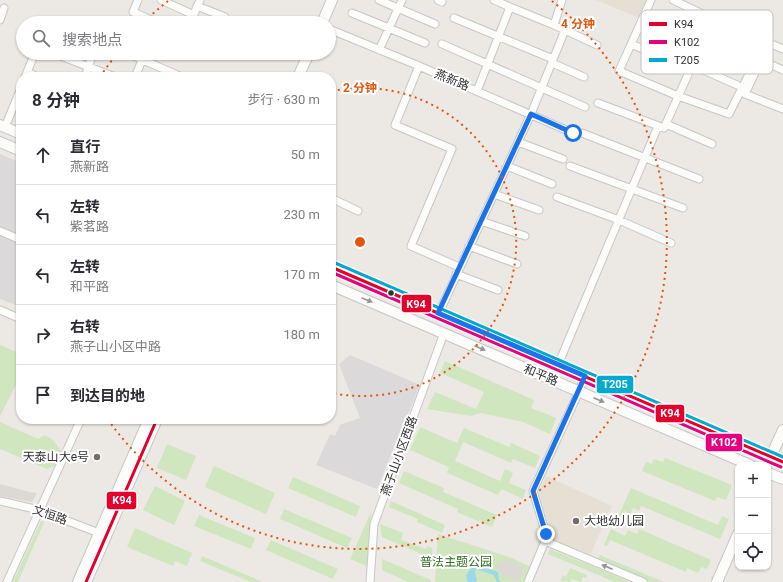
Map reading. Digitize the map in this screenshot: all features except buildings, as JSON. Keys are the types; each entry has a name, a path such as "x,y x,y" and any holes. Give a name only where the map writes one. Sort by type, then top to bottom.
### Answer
{"main road":[{"path":"325,16 332,0"},
{"path":"332,16 339,0"},
{"path":"300,72 306,60"},
{"path":"307,72 313,60"},
{"path":"2,126 16,132"},
{"path":"0,142 16,150"},
{"name":"和平路","path":"336,269 585,376 769,461 783,462"},
{"name":"和平路","path":"336,286 743,462"},
{"path":"78,582 147,424"},
{"path":"86,582 155,424"},
{"path":"769,461 783,430"},
{"path":"771,474 783,479"},
{"path":"717,582 735,541"}],"street":[{"path":"138,0 134,12 143,16"},
{"path":"161,0 194,15 199,3 223,16"},
{"path":"379,0 435,24"},
{"path":"379,50 402,0"},
{"path":"494,0 597,45"},
{"path":"554,25 562,0"},
{"path":"646,10 651,0"},
{"path":"673,0 694,10"},
{"path":"477,91 510,7"},
{"path":"0,20 4,8"},
{"path":"352,13 425,43"},
{"path":"454,18 499,36 584,77"},
{"path":"641,22 620,71 678,96 730,114 749,74"},
{"path":"438,313 531,114 564,30"},
{"name":"燕新路","path":"336,32 419,66 573,133"},
{"path":"442,44 585,107"},
{"path":"631,44 641,48"},
{"path":"773,45 783,49"},
{"path":"27,72 32,60"},
{"path":"72,60 103,72"},
{"path":"86,72 90,60"},
{"path":"137,72 142,60"},
{"path":"151,60 173,72"},
{"path":"419,66 396,125 452,149 411,246 498,290"},
{"path":"773,66 783,70"},
{"path":"558,365 645,158 678,96 688,74"},
{"path":"709,74 737,85"},
{"path":"752,74 745,94 783,109"},
{"path":"2,126 16,98"},
{"path":"598,103 712,144"},
{"path":"582,133 699,180"},
{"path":"518,142 563,159"},
{"path":"507,166 552,184"},
{"path":"570,166 683,208"},
{"path":"494,194 540,210"},
{"path":"557,197 618,220 671,243"},
{"path":"336,200 358,211"},
{"path":"481,221 525,236"},
{"path":"0,231 16,238"},
{"path":"469,246 517,264"},
{"path":"0,310 16,317"},
{"name":"燕子山小区西路","path":"370,582 374,524 444,333"},
{"path":"528,582 546,534 533,491 585,376"},
{"path":"7,582 79,424"},
{"name":"文恒路","path":"0,501 39,510 100,533"},
{"path":"545,540 643,582"}],"shaded area":[{"path":"596,0 650,0 646,10 641,10 641,19"},
{"path":"0,154 16,161 16,305 0,299"},
{"path":"350,355 420,385 377,489 316,465 330,434 335,436 340,425 360,418 339,364"},
{"name":"大地幼儿园","path":"546,476 612,506 590,555 552,539 553,535 538,495"},
{"path":"0,484 37,493 32,502 0,496"},
{"path":"468,553 476,558 478,561 477,563 469,566 459,562 456,555"},
{"path":"507,560 524,567 518,581 502,575 500,571 496,570 496,564"}],"green space":[{"path":"0,345 16,352 16,385 0,416"},
{"path":"445,361 534,400 531,408 556,418 550,434 523,422 481,413 471,416 427,409 435,392 476,409 484,392 440,373"},
{"path":"0,422 38,439 45,435 54,441 63,454 59,464 47,469 0,449"},
{"path":"420,427 457,443 464,428 509,447 511,443 540,456 535,468 513,459 511,463 463,442 455,461 500,481 505,469 513,473 509,483 526,490 523,499 501,489 498,495 447,473 449,467 410,450"},
{"path":"167,444 196,456 186,480 157,468"},
{"path":"665,458 732,485 726,500 717,497 715,501 642,471 646,462 652,464 654,459 663,462"},
{"path":"214,466 275,493 266,514 205,487"},
{"path":"404,471 444,488 443,492 497,515 492,527 457,512 458,509 399,483"},
{"path":"293,477 360,506 356,517 288,488"},
{"path":"155,486 185,501 174,525 143,510"},
{"path":"631,488 718,525 722,516 729,519 720,539 641,506 639,511 633,508 631,514 624,511 622,516 619,515"},
{"path":"391,501 445,525 442,533 417,522 418,519 389,507"},
{"path":"284,509 352,538 347,548 280,519"},
{"path":"371,512 369,567 350,559"},
{"path":"199,515 255,538 251,549 194,526"},
{"path":"41,521 44,522 18,582 13,582"},
{"path":"380,524 403,533 401,540 426,549 427,546 432,548 433,559 382,537"},
{"path":"135,528 192,553 187,566 175,561 173,566 127,547"},
{"path":"611,529 625,536 628,530 637,534 639,529 711,560 707,569 701,567 698,573 687,568 686,572 610,540 607,546 604,545"},
{"name":"普法主题公园","path":"438,534 512,558 531,567 524,582 435,582"},
{"path":"271,540 338,569 333,579 266,550"},
{"path":"550,549 631,582 615,582 548,554"},
{"path":"600,555 664,582 648,582 597,561"},
{"path":"202,556 263,582 251,582 200,561"},
{"path":"382,559 431,580 431,582 408,582 382,570"},
{"path":"570,568 587,575 586,578 583,577 581,582 572,579 570,582 560,582 563,575 566,577"}],"water":[{"path":"477,563 482,567 498,572 499,580 501,582 497,582 494,575 479,570 476,566 476,582 468,582 466,576 473,564"}],"transit line":[{"name":"T205","path":"336,263 783,457"},
{"name":"K94","path":"336,269 783,462"},
{"name":"K102","path":"336,274 781,467"},
{"name":"K94","path":"86,582 155,424"}],"place":[{"name":"天泰山大e号","path":"97,457"},
{"name":"大地幼儿园","path":"576,521"}],"route":[{"path":"546,534 533,491 543,472 585,376 438,313 531,114 573,133"}]}
